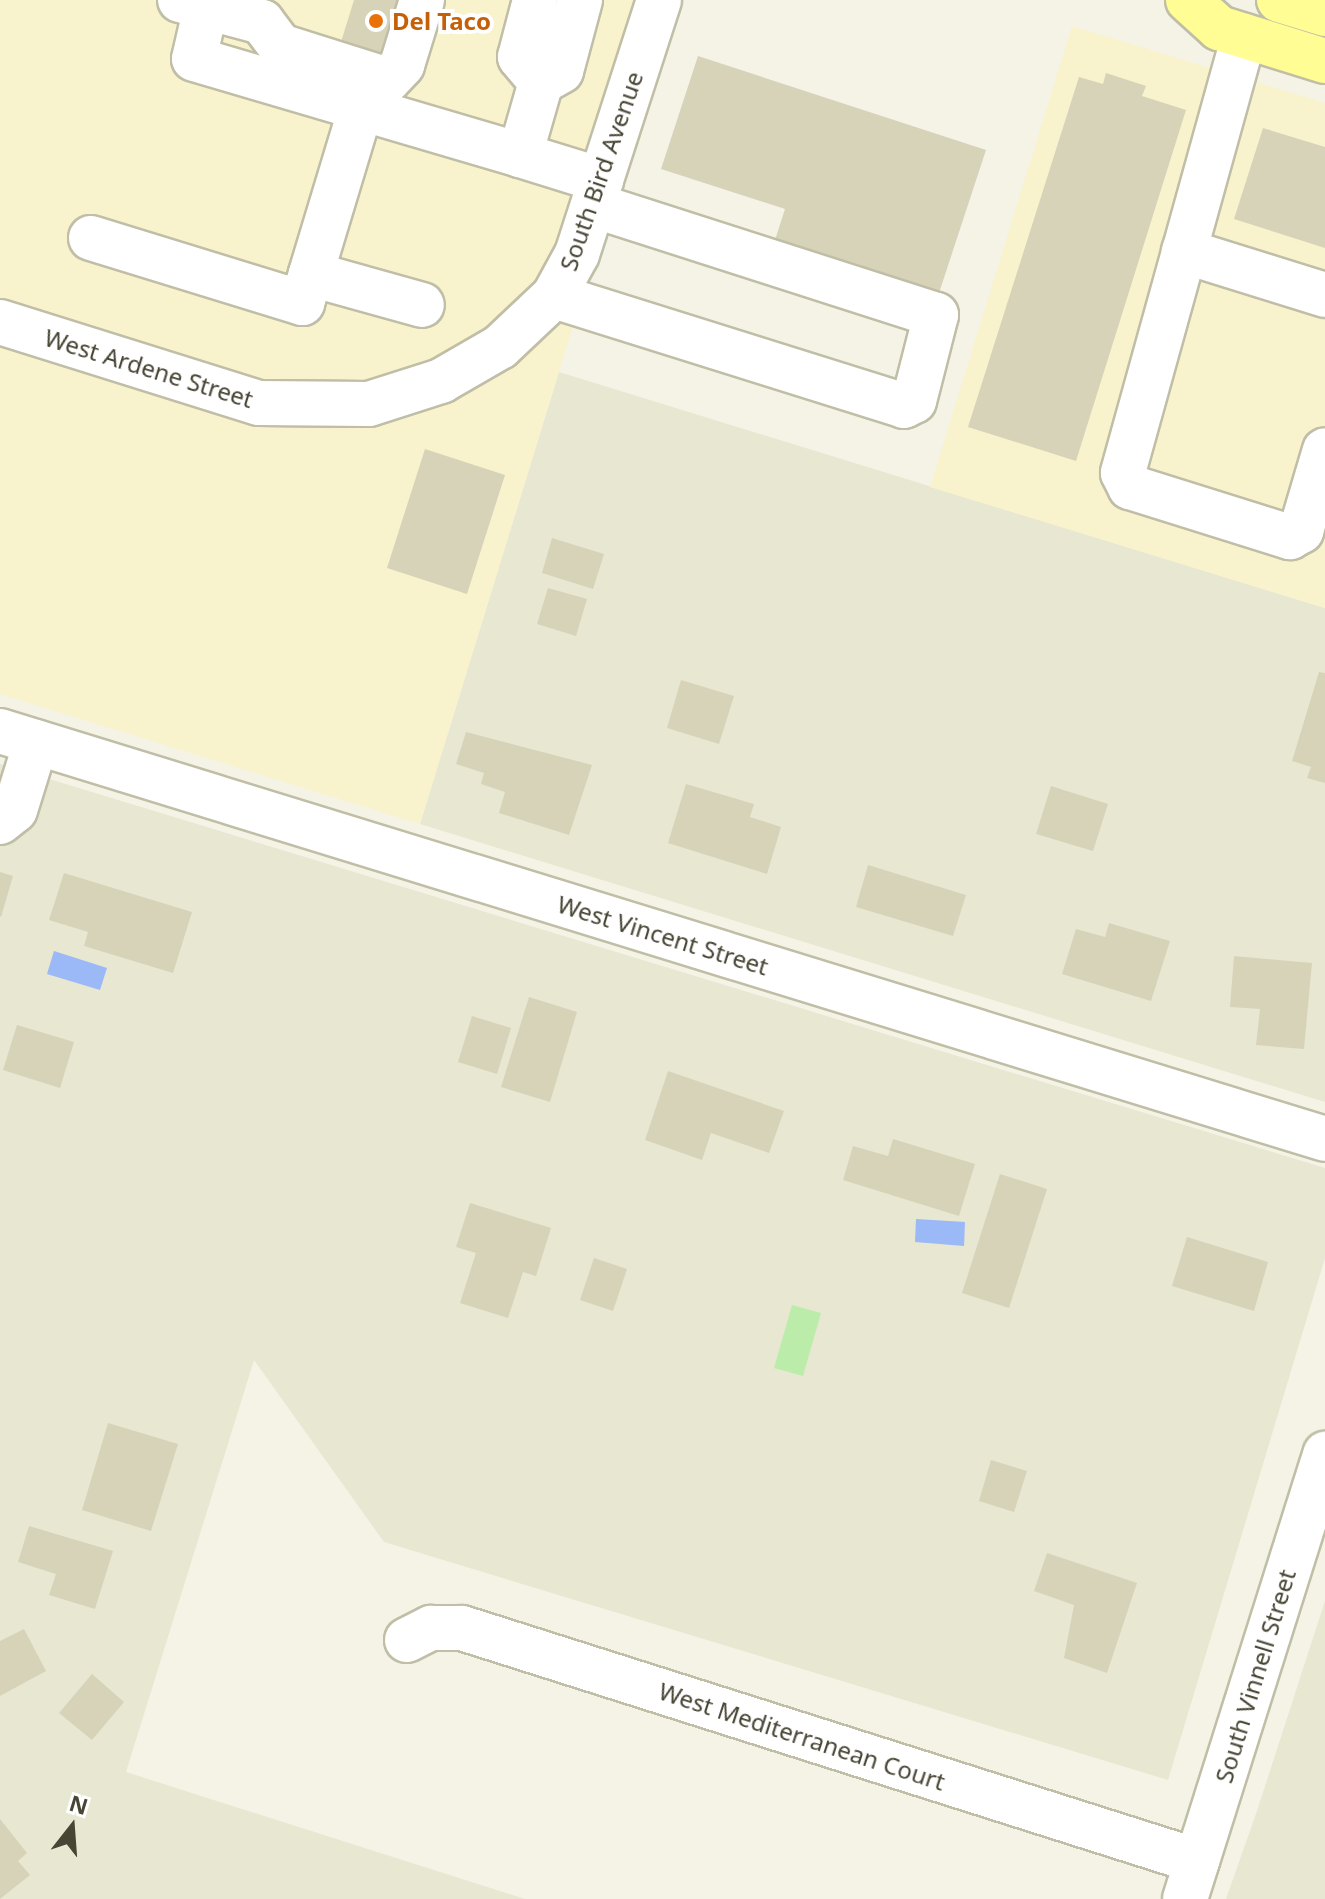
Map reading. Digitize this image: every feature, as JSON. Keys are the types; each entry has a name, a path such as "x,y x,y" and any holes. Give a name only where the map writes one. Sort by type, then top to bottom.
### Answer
{"main road":[{"path":"1188,0 1219,28 1325,61"}],"street":[{"path":"422,0 402,65 388,80 280,46 265,11 193,4 194,59 520,155 597,192 936,315 914,401 904,406 554,296"},
{"path":"535,0 520,57 541,82"},
{"path":"520,155 541,82 561,71 580,0"},
{"name":"South Bird Avenue","path":"441,381 500,347 554,296 597,192 659,0"},
{"path":"1244,36 1123,473 1130,487 1290,537 1301,531 1325,450"},
{"path":"91,238 302,303 361,108"},
{"path":"1184,251 1325,295"},
{"path":"311,274 422,305"},
{"name":"West Ardene Street","path":"0,322 259,403 369,404 441,381"},
{"path":"0,822 15,810 18,736"},
{"name":"West Vincent Street","path":"18,736 1325,1139"},
{"name":"South Vinnell Street","path":"1191,1880 1325,1454"},
{"name":"West Mediterranean Court","path":"407,1640 431,1628 462,1628 1191,1880"}],"shaded area":[{"path":"0,0 673,0 420,824 0,694"},
{"path":"1072,26 1325,103 1325,608 930,487"},
{"path":"559,372 1325,608 1325,1102 420,824"},
{"path":"0,764 1325,1168 1325,1258 1168,1780 384,1542 254,1360 126,1772 525,1899 0,1899"},
{"path":"1325,1601 1325,1899 1226,1899 1257,1811"}],"green space":[{"path":"792,1305 821,1313 803,1376 774,1368"}],"water":[{"path":"54,951 107,968 100,990 47,974"},
{"path":"916,1219 965,1222 964,1246 915,1242"}],"building":[{"name":"Del Taco","path":"354,0 410,0 392,58 341,42"},
{"path":"698,56 986,150 939,293 775,240 785,209 661,169"},
{"path":"1106,73 1146,86 1142,96 1186,110 1076,461 968,427 1079,77 1103,84"},
{"path":"1263,128 1325,147 1325,248 1234,219"},
{"path":"425,449 505,475 467,594 387,568"},
{"path":"552,538 604,554 593,589 542,573"},
{"path":"548,588 587,599 576,636 537,624"},
{"path":"1319,672 1325,673 1325,783 1307,778 1311,767 1292,761"},
{"path":"681,680 734,696 719,744 667,728"},
{"path":"466,732 592,765 569,835 499,813 505,792 481,784 484,773 456,764"},
{"path":"686,784 754,804 750,817 781,827 767,874 668,843"},
{"path":"1051,786 1108,804 1093,851 1036,834"},
{"path":"868,865 966,895 953,936 856,907"},
{"path":"0,872 13,876 1,917 0,916"},
{"path":"64,873 192,912 173,973 84,946 88,932 49,920"},
{"path":"1109,923 1170,941 1151,1001 1062,974 1076,929 1105,937"},
{"path":"1234,956 1312,963 1304,1049 1256,1045 1260,1009 1230,1007"},
{"path":"529,997 577,1012 550,1102 501,1087"},
{"path":"472,1016 511,1028 497,1074 458,1062"},
{"path":"17,1025 74,1042 60,1088 3,1070"},
{"path":"668,1071 784,1111 769,1153 711,1133 702,1160 645,1140"},
{"path":"893,1139 975,1164 959,1216 843,1180 853,1146 888,1156"},
{"path":"1000,1174 1047,1189 1009,1308 962,1293"},
{"path":"470,1203 551,1228 536,1276 523,1272 508,1318 460,1303 476,1253 456,1247"},
{"path":"1187,1237 1268,1262 1254,1311 1172,1286"},
{"path":"594,1258 627,1269 613,1311 580,1300"},
{"path":"108,1423 178,1444 151,1531 82,1510"},
{"path":"991,1460 1027,1471 1014,1512 979,1501"},
{"path":"29,1526 113,1551 95,1609 49,1595 56,1574 18,1562"},
{"path":"1047,1553 1137,1583 1107,1673 1064,1658 1074,1605 1034,1591"},
{"path":"24,1629 46,1671 0,1696 0,1641"},
{"path":"92,1674 124,1702 92,1740 59,1713"},
{"path":"0,1819 27,1853 18,1861 30,1875 0,1899"}],"place":[{"name":"Del Taco","path":"376,21"}]}
